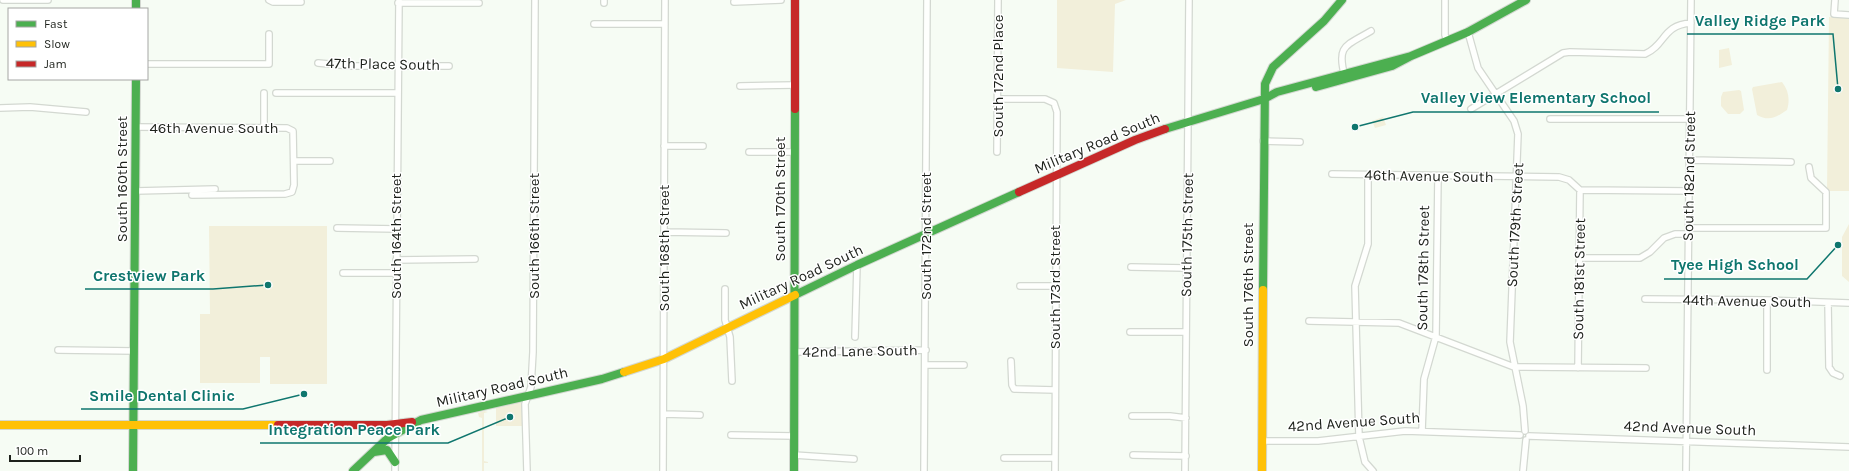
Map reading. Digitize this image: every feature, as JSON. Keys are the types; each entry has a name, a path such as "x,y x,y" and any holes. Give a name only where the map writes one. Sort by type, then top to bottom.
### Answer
{"street":[{"path":"3,0 48,0"},
{"path":"269,0 272,2 301,2"},
{"name":"South 166th Street","path":"527,471 526,404 531,387 533,352 535,0"},
{"name":"South 168th Street","path":"663,471 665,0"},
{"path":"734,2 781,0"},
{"name":"South 170th Street","path":"794,471 796,0"},
{"name":"South 172nd Street","path":"924,471 926,365 927,0"},
{"name":"South 172nd Place","path":"997,152 998,0"},
{"name":"South 175th Street","path":"1186,471 1186,268 1189,0"},
{"path":"1264,99 1265,84 1273,67 1324,21 1342,0"},
{"path":"1445,0 1445,35 1447,41"},
{"name":"Military Road South","path":"353,471 380,445 396,433 421,420 602,379 664,359 857,266 1135,140 1188,121 1264,99 1273,98 1345,76 1392,66 1411,56 1468,32 1526,0"},
{"name":"South 182nd Street","path":"1686,471 1691,0"},
{"path":"1834,0 1834,14 1849,14"},
{"path":"398,2 479,3"},
{"name":"South 164th Street","path":"395,471 398,2"},
{"path":"1472,109 1563,53 1645,54 1654,48 1669,30 1682,23 1691,23"},
{"path":"594,24 664,24"},
{"path":"1345,76 1340,60 1343,51 1350,44 1370,31"},
{"name":"South 179th Street","path":"1468,32 1478,68 1489,86 1496,93 1517,127 1517,177 1510,342 1514,368 1523,406 1527,436 1523,471"},
{"path":"148,64 269,64 269,34"},
{"name":"47th Place South","path":"318,63 351,66 449,66"},
{"name":"South 160th Street","path":"133,471 136,80"},
{"path":"740,86 795,85"},
{"path":"264,93 264,128"},
{"path":"276,93 397,93"},
{"name":"South 173rd Street","path":"998,99 1045,99 1054,103 1057,112 1055,471"},
{"name":"South 176th Street","path":"1262,471 1264,99"},
{"path":"0,108 30,107 86,112"},
{"path":"1550,119 1690,119"},
{"name":"46th Avenue South","path":"136,127 291,129 294,134 295,161"},
{"path":"1263,141 1300,142"},
{"path":"664,146 703,146"},
{"path":"749,152 795,152"},
{"path":"1690,160 1791,162"},
{"path":"192,195 285,194 293,191 295,161 330,161"},
{"path":"1579,258 1640,258 1650,252 1664,238 1689,231 1826,228 1826,192 1811,178 1809,167"},
{"name":"46th Avenue South","path":"1332,174 1559,177 1569,180 1580,190"},
{"path":"1368,175 1368,244 1355,286 1359,437 1365,462 1372,471"},
{"name":"South 178th Street","path":"1422,431 1424,379 1436,336 1438,176"},
{"path":"136,191 215,189"},
{"path":"1580,190 1690,191"},
{"name":"South 181st Street","path":"1578,368 1580,190"},
{"path":"337,228 396,229"},
{"path":"664,232 726,233"},
{"path":"396,260 475,259"},
{"path":"855,337 857,266"},
{"path":"1132,267 1186,268"},
{"path":"343,273 396,273"},
{"path":"1020,286 1055,286"},
{"path":"725,290 725,320 730,337 732,353 732,381"},
{"name":"44th Avenue South","path":"1646,299 1767,300 1849,303"},
{"path":"1767,300 1767,370"},
{"path":"1828,303 1829,366 1832,373 1840,376"},
{"path":"1310,321 1356,320 1399,322 1514,368 1646,368"},
{"path":"1130,332 1186,332"},
{"path":"58,350 134,352"},
{"name":"42nd Lane South","path":"794,352 926,350"},
{"path":"1011,361 1012,386 1014,389 1055,390"},
{"path":"926,365 964,365"},
{"path":"664,414 700,415"},
{"path":"1132,416 1170,416 1186,418"},
{"path":"0,425 372,425 396,424 421,420"},
{"path":"372,425 378,428 382,433 380,445"},
{"name":"42nd Avenue South","path":"1262,441 1318,441 1359,437 1395,431 1422,431 1520,435 1521,433 1527,436 1849,447"},
{"path":"731,435 794,436"},
{"path":"372,453 387,450 395,462"},
{"path":"794,455 854,459"},
{"path":"1133,456 1186,456"},
{"path":"1004,458 1055,458"}],"shaded area":[{"path":"1057,0 1126,0 1115,4 1113,72 1057,68"},
{"path":"1829,17 1849,18 1849,191 1827,191"},
{"path":"1729,48 1732,65 1719,68 1719,50"},
{"path":"1782,82 1788,96 1787,110 1773,118 1765,118 1757,115 1752,89 1753,87"},
{"path":"1741,91 1744,110 1740,114 1728,114 1721,106 1721,97 1723,92"},
{"path":"1383,117 1386,125 1375,128 1372,121"},
{"path":"1849,224 1849,282 1842,276 1842,237"},
{"path":"209,226 327,226 327,384 270,384 270,357 260,357 260,383 200,383 200,314 210,314"},
{"path":"520,402 523,405 523,426 496,426 496,407"},
{"path":"484,411 488,412 484,413 484,461 488,463 484,463 484,471 482,471 482,418 479,417 478,413"}],"traffic: fast":[{"path":"136,0 136,8"},
{"path":"1263,290 1265,84 1273,67 1324,21 1342,0"},
{"path":"1316,87 1392,66 1411,56 1468,32 1526,0"},
{"path":"1165,129 1264,99 1277,92 1411,56"},
{"path":"133,471 136,80"},
{"path":"794,471 795,109"},
{"path":"795,295 857,265 1019,192"},
{"path":"353,471 388,438 421,420 602,379 624,372"},
{"path":"374,452 387,450 395,462"}],"traffic: slow":[{"path":"1262,471 1263,290"},
{"path":"624,372 664,359 795,295"},
{"path":"0,425 278,425"}],"traffic: jam":[{"path":"795,0 795,109"},
{"path":"1019,192 1135,140 1165,129"},
{"path":"278,425 387,425 412,422"}],"place":[{"name":"Valley Ridge Park","path":"1838,89"},
{"name":"Valley View Elementary School","path":"1355,127"},
{"name":"Tyee High School","path":"1838,245"},
{"name":"Crestview Park","path":"268,285"},
{"name":"Smile Dental Clinic","path":"304,394"},
{"name":"Integration Peace Park","path":"510,417"}]}
